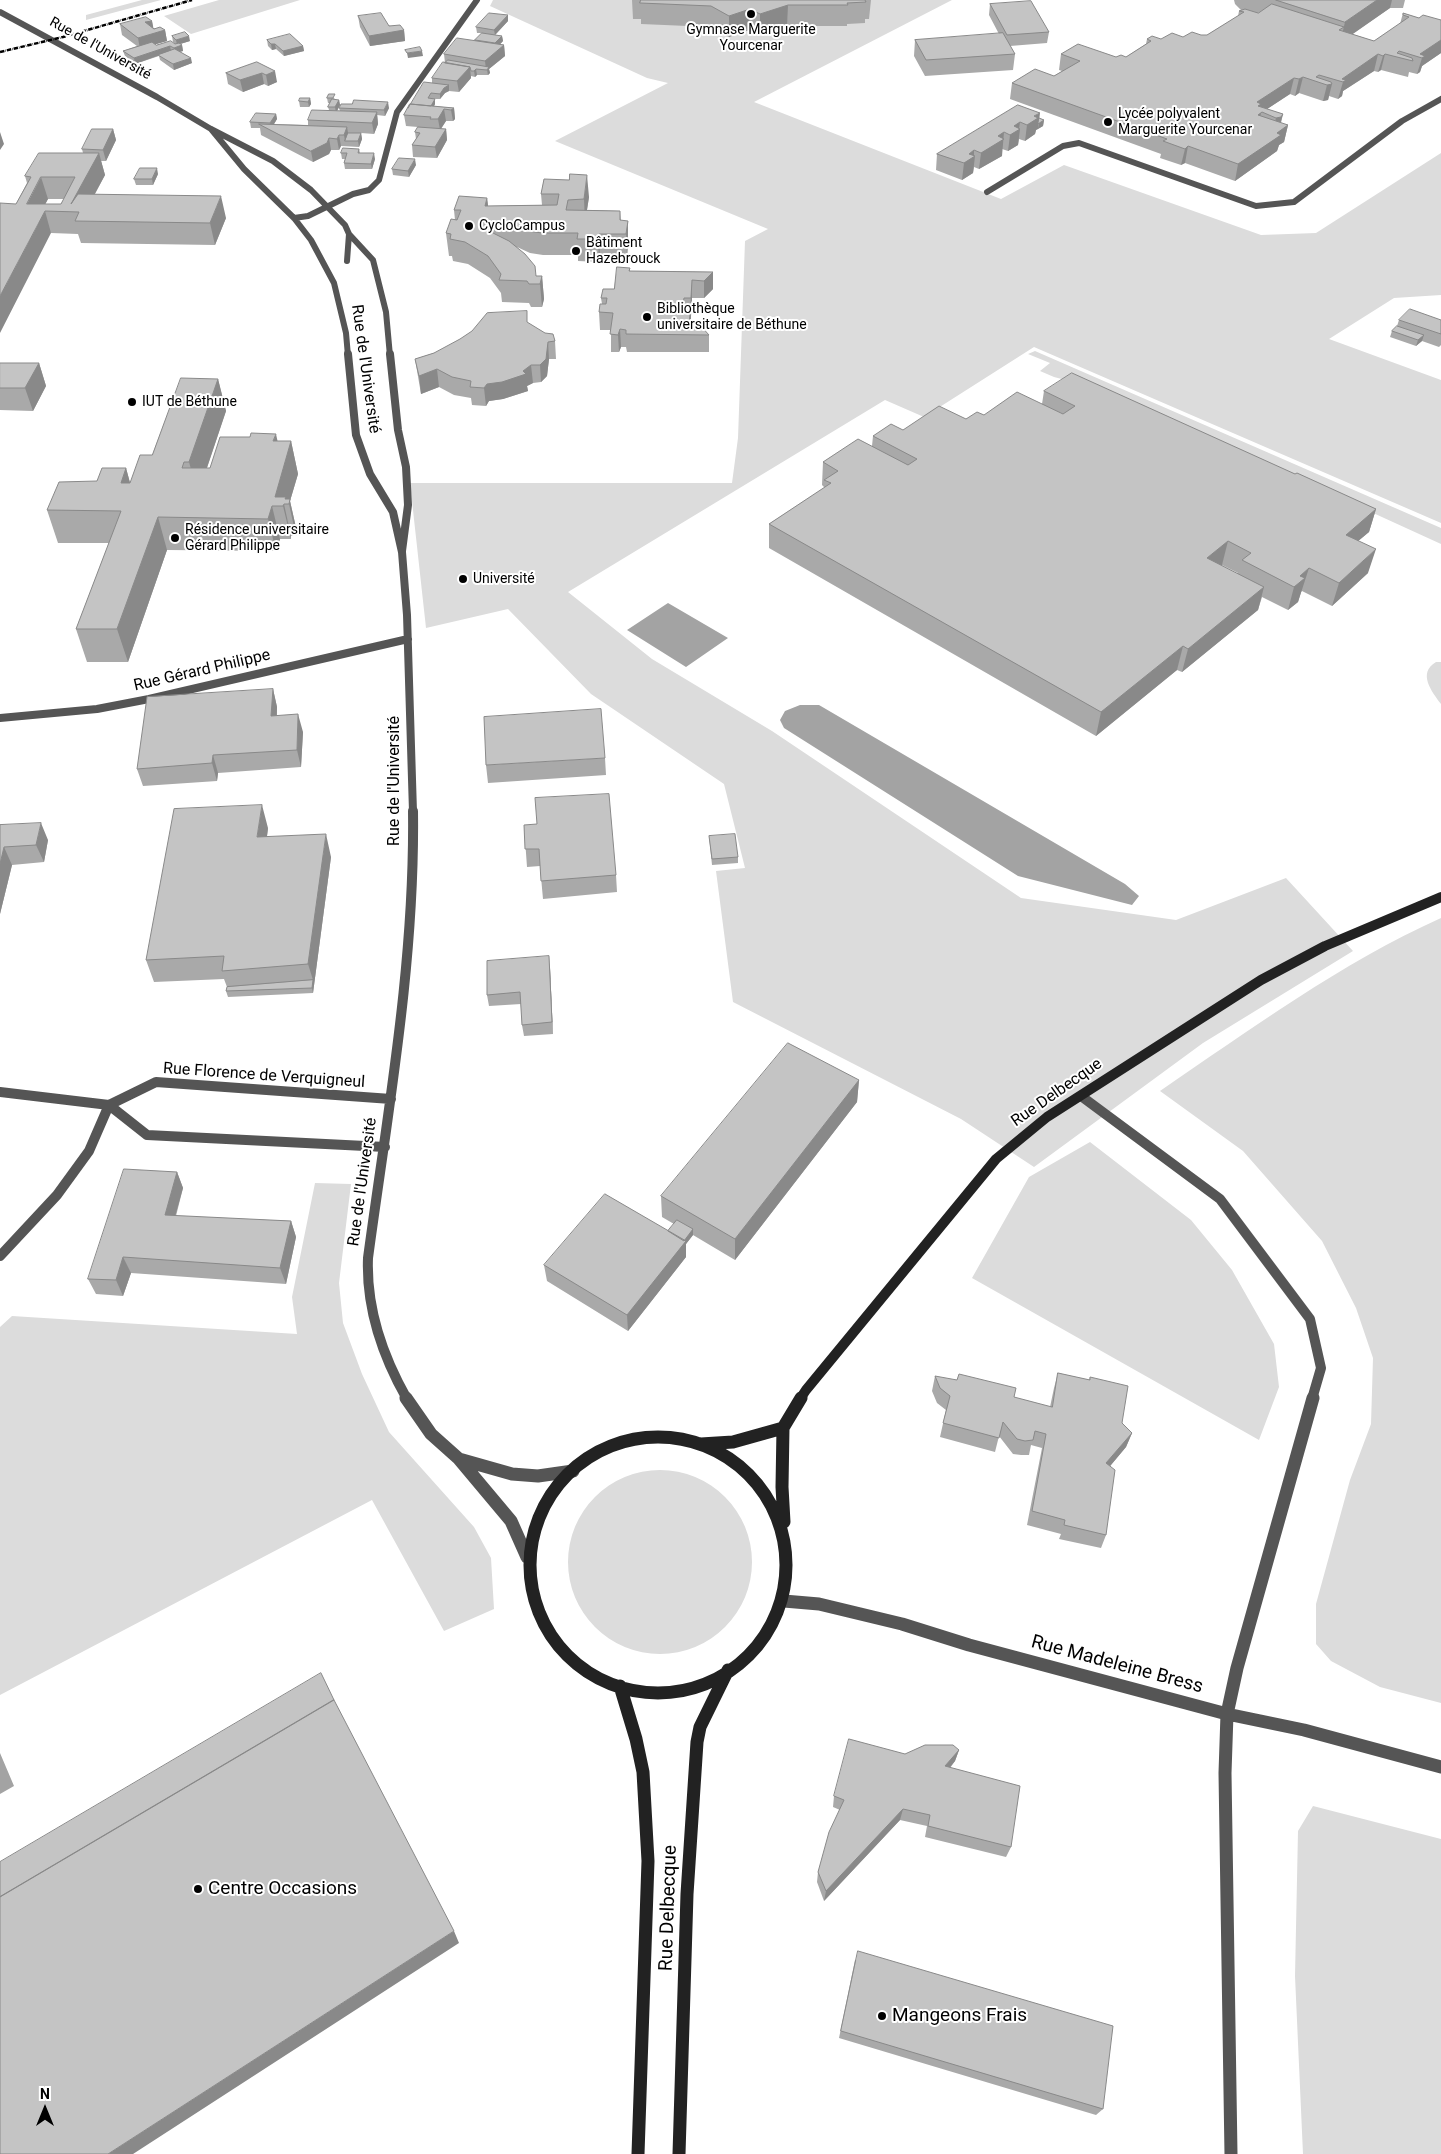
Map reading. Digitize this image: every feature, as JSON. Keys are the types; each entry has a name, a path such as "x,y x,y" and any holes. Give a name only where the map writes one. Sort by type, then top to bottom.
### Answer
{"street":[{"path":"294,218 308,216 327,206 370,190 379,180 397,112 477,0"},
{"name":"Rue de l'Université","path":"0,12 157,97 211,129 273,161 311,190 345,225 349,234 375,263 386,312 398,430 406,467 408,494 405,538 402,552"},
{"path":"987,192 1063,146 1079,143 1256,206 1294,202 1402,121 1441,99"},
{"name":"Rue de l'Université","path":"211,129 244,169 294,218 311,240 334,283 346,333 356,435 370,474 393,512 402,552 408,639 413,836 407,951 391,1099 368,1258 367,1284 370,1305 379,1337 395,1378 414,1412 431,1434 459,1459 511,1521 527,1557"},
{"path":"346,261 349,234"},
{"name":"Rue Gérard Philippe","path":"0,718 96,709 149,699 408,639"},
{"name":"Rue Delbecque","path":"783,1428 806,1390 996,1159 1047,1117 1261,980 1325,946 1441,896"},
{"name":"Rue Florence de Verquigneul","path":"110,1105 156,1082 391,1099"},
{"path":"0,1092 110,1105 147,1135 385,1146"},
{"path":"1081,1096 1220,1199 1310,1319 1321,1368 1237,1668 1227,1714 1225,1773 1231,2154"},
{"path":"0,1256 57,1196 89,1151 110,1105"},
{"path":"698,1445 741,1440 783,1428 782,1487 784,1522 791,1561 789,1582 784,1601 771,1628 752,1651 728,1670 703,1682 676,1689 647,1690 620,1686 592,1675 568,1658 548,1637 535,1612 527,1585 527,1557 534,1525 550,1496 573,1471 601,1453 632,1442 666,1440 698,1445 721,1453 742,1466 759,1481 773,1501 784,1522"},
{"name":"Rue de l'Université","path":"459,1459 512,1474 538,1476 573,1471"},
{"name":"Rue Madeleine Bress","path":"784,1601 819,1604 902,1624 969,1645 1227,1714 1304,1730 1441,1767"},
{"name":"Rue Delbecque","path":"679,2154 688,1894 696,1742 700,1727 728,1670"},
{"name":"Rue Delbecque","path":"620,1686 636,1739 643,1772 648,1862 638,2154"}],"shaded area":[{"path":"142,0 161,0 86,20 86,15"},
{"path":"219,0 300,0 191,34 164,16"},
{"path":"493,0 952,0 754,102 1001,199 1064,165 1261,235 1316,233 1441,153 1441,295 1394,298 1329,339 1441,380 1441,523 1034,347 924,417 885,400 568,592 652,659 772,731 1021,898 1176,920 1286,878 1353,951 1203,1043 1034,1167 961,1119 733,1002 716,871 745,868 724,784 591,694 508,609 426,628 410,483 732,483 738,438 745,241 768,229 555,141 668,83 647,78 490,6"},
{"path":"1035,351 1441,528 1441,544 1104,390 1054,377 1040,371 1050,363 1028,354"},
{"path":"668,603 728,638 686,667 627,630"},
{"path":"1436,662 1441,662 1441,704 1430,688 1427,677 1430,666"},
{"path":"800,705 819,705 1125,884 1139,896 1132,905 1018,876 784,728 780,720 785,711"},
{"path":"1441,918 1441,1703 1380,1687 1331,1661 1316,1644 1316,1604 1350,1480 1371,1424 1373,1358 1356,1308 1322,1241 1243,1151 1160,1091 1332,976 1368,955"},
{"path":"1090,1142 1191,1220 1232,1270 1274,1344 1279,1387 1259,1440 972,1278 1029,1177"},
{"path":"315,1183 351,1184 339,1283 343,1323 362,1374 389,1432 474,1527 491,1558 494,1609 444,1631 372,1500 0,1695 0,1327 12,1316 297,1334 292,1297"},
{"path":"669,1470 678,1471 704,1480 731,1503 742,1518 751,1544 751,1580 742,1606 719,1633 704,1644 678,1653 651,1654 642,1653 616,1644 589,1621 578,1606 569,1580 568,1553 569,1544 578,1518 601,1491 616,1480 642,1471"},
{"path":"0,1753 14,1786 0,1794"},
{"path":"1313,1806 1441,1839 1441,2154 1303,2154 1295,1976 1298,1831"}],"building":[{"path":"641,0 865,0 866,2 847,3 848,5 788,5 760,14 750,9 729,16 711,6 640,3"},
{"path":"1276,0 1377,0 1345,22"},
{"path":"1031,1 1049,32 1007,35 990,4"},
{"path":"1272,4 1344,27 1339,30 1374,41 1409,17 1403,15 1403,13 1419,18 1423,15 1441,20 1441,40 1420,54 1425,56 1422,58 1399,51 1397,53 1412,58 1413,61 1378,54 1342,79 1346,80 1343,82 1319,75 1316,77 1332,84 1327,85 1303,77 1299,79 1294,78 1257,102 1261,104 1258,106 1283,114 1281,117 1276,118 1262,112 1258,115 1288,125 1277,133 1281,135 1238,164 1188,146 1185,149 1163,141 1167,139 1012,83 1035,69 1054,76 1080,61 1061,54 1078,44 1116,57 1121,55 1126,57 1151,41 1147,39 1152,36 1161,39 1172,33 1183,37 1192,32 1207,35 1244,12 1239,11 1245,9 1258,13"},
{"path":"381,13 389,26 400,25 404,30 369,36 358,16"},
{"path":"489,13 508,15 494,30 476,27"},
{"path":"146,17 152,21 145,22 154,29 160,27 165,30 138,38 120,24"},
{"path":"185,32 189,36 176,40 172,36"},
{"path":"482,33 502,36 495,43 475,40"},
{"path":"1003,33 1015,54 926,60 915,40"},
{"path":"290,34 303,46 283,51 267,40"},
{"path":"457,38 504,45 485,61 444,54"},
{"path":"171,41 182,45 174,48 170,46 134,58 123,51 152,42 156,45"},
{"path":"420,47 422,51 407,53 405,50"},
{"path":"175,49 191,58 173,64 158,55"},
{"path":"448,60 489,67 487,70 476,69 471,71 470,67 445,63"},
{"path":"257,62 275,71 266,75 262,73 240,80 226,73"},
{"path":"443,62 470,67 457,81 432,78"},
{"path":"424,82 449,85 440,94 431,93 428,98 435,99 431,106 410,104"},
{"path":"329,94 335,94 333,98 327,98"},
{"path":"300,98 310,98 308,102 299,101"},
{"path":"332,99 339,100 335,107 328,107"},
{"path":"354,100 388,102 384,110 339,108 341,104 352,104"},
{"path":"410,104 454,108 451,110 444,109 438,119 430,119 431,117 404,115"},
{"path":"1018,105 1040,113 1034,116 1038,118 1027,125 1020,122 1014,126 1020,129 1010,135 1004,132 998,136 1004,139 981,153 974,150 969,154 975,156 964,163 937,154"},
{"path":"312,110 377,112 372,123 308,120"},
{"path":"256,113 276,114 270,123 250,122"},
{"path":"1039,118 1044,120 1038,124"},
{"path":"259,124 347,127 344,135 339,135 337,139 329,138 327,143 311,151"},
{"path":"418,127 446,129 435,147 412,145 420,133 415,132"},
{"path":"92,129 113,129 103,150 82,149"},
{"path":"348,133 361,133 358,141 345,141"},
{"path":"343,148 359,149 358,153 374,153 371,164 344,163 347,153 341,153"},
{"path":"39,153 99,153 71,204 78,194 221,196 210,223 75,221 79,212 45,211 0,296 0,203 16,204 31,177 25,176","holes":["41,177 75,177 61,204 27,204"]},
{"path":"399,158 415,159 408,171 392,169"},
{"path":"140,168 157,168 152,179 134,179"},
{"path":"570,174 587,175 584,199 568,200 566,210 620,211 620,220 628,221 626,234 599,234 598,239 577,239 578,233 542,233 528,231 515,225 480,222 479,226 509,241 525,254 535,266 536,276 542,276 540,284 529,284 527,281 499,280 501,274 488,256 465,242 450,239 451,234 446,233 451,219 457,220 461,210 454,210 459,196 487,198 485,206 557,205 559,194 541,194 544,179 569,180"},
{"path":"617,267 630,268 629,271 713,272 704,281 692,280 691,298 684,298 683,304 691,305 689,324 700,325 709,335 626,334 626,330 620,329 618,335 610,334 613,313 599,312 600,304 606,304 607,298 601,298 603,289 614,289"},
{"path":"1410,309 1441,320 1441,334 1399,320"},
{"path":"527,311 527,322 545,333 553,334 555,341 548,342 546,359 540,365 531,365 523,371 526,374 502,382 487,384 484,388 470,387 471,381 452,377 437,369 419,376 415,359 434,353 460,339 472,331 487,313"},
{"path":"1397,326 1424,335 1418,340 1392,331"},
{"path":"0,363 39,363 25,388 0,388"},
{"path":"1072,373 1376,509 1346,535 1376,549 1339,583 1309,568 1300,576 1305,578 1294,587 1242,560 1251,553 1228,541 1207,558 1264,587 1188,649 1183,646 1101,712 769,524 831,483 824,480 838,471 823,462 858,439 908,465 917,459 873,436 891,424 903,430 939,406 966,419 977,412 984,415 1017,392 1063,414 1075,406 1044,391"},
{"path":"181,378 218,379 189,462 184,462 182,468 210,468 220,437 250,437 251,433 276,434 273,441 291,441 275,497 290,499 289,504 272,506 268,519 158,517 117,629 76,629 121,511 47,510 59,482 97,481 102,468 126,468 121,483 130,483 140,455 152,455"},
{"path":"273,689 271,716 298,714 297,750 213,755 212,763 137,769 147,697"},
{"path":"601,709 605,758 486,765 484,717"},
{"path":"609,794 616,875 541,881 539,849 525,849 524,825 537,824 535,798"},
{"path":"262,805 257,837 326,834 308,964 222,971 224,956 146,960 174,809"},
{"path":"41,823 36,845 4,847 0,864 0,825"},
{"path":"735,834 738,857 712,859 709,836"},
{"path":"549,956 552,1022 522,1025 520,992 487,995 487,961"},
{"path":"313,980 312,988 226,991 227,987"},
{"path":"788,1043 859,1080 735,1239 661,1196"},
{"path":"124,1169 177,1172 165,1215 291,1221 280,1268 123,1257 116,1280 88,1279"},
{"path":"605,1194 686,1241 627,1315 544,1265"},
{"path":"677,1220 693,1229 684,1241 668,1231"},
{"path":"1058,1373 1090,1380 1090,1377 1128,1386 1122,1423 1132,1433 1106,1463 1115,1470 1106,1535 1064,1525 1065,1520 1032,1511 1046,1434 1035,1431 1033,1440 1025,1441 1017,1439 1003,1422 999,1438 943,1423 950,1396 940,1388 935,1376 957,1380 959,1374 1016,1388 1014,1397 1052,1407"},
{"path":"321,1673 334,1700 0,1897 0,1862"},
{"path":"334,1700 454,1931 108,2154 0,2154 0,1897"},
{"path":"849,1739 905,1754 925,1745 953,1745 959,1750 945,1766 1020,1786 1011,1847 928,1826 930,1815 903,1809 826,1891 818,1872 829,1832 844,1800 834,1796"},
{"path":"858,1951 1113,2026 1103,2109 841,2031"}],"railway":[{"path":"0,52 63,37 192,0"}],"place":[{"name":"Gymnase Marguerite Yourcenar","path":"751,14"},
{"name":"Lycée polyvalent Marguerite Yourcenar","path":"1108,122"},
{"name":"CycloCampus","path":"469,226"},
{"name":"Bâtiment Hazebrouck","path":"576,251"},
{"name":"Bibliothèque universitaire de Béthune","path":"647,317"},
{"name":"IUT de Béthune","path":"132,402"},
{"name":"Résidence universitaire Gérard Philippe","path":"175,538"},
{"name":"Université","path":"463,579"},
{"name":"Centre Occasions","path":"198,1889"},
{"name":"Mangeons Frais","path":"882,2016"}]}
